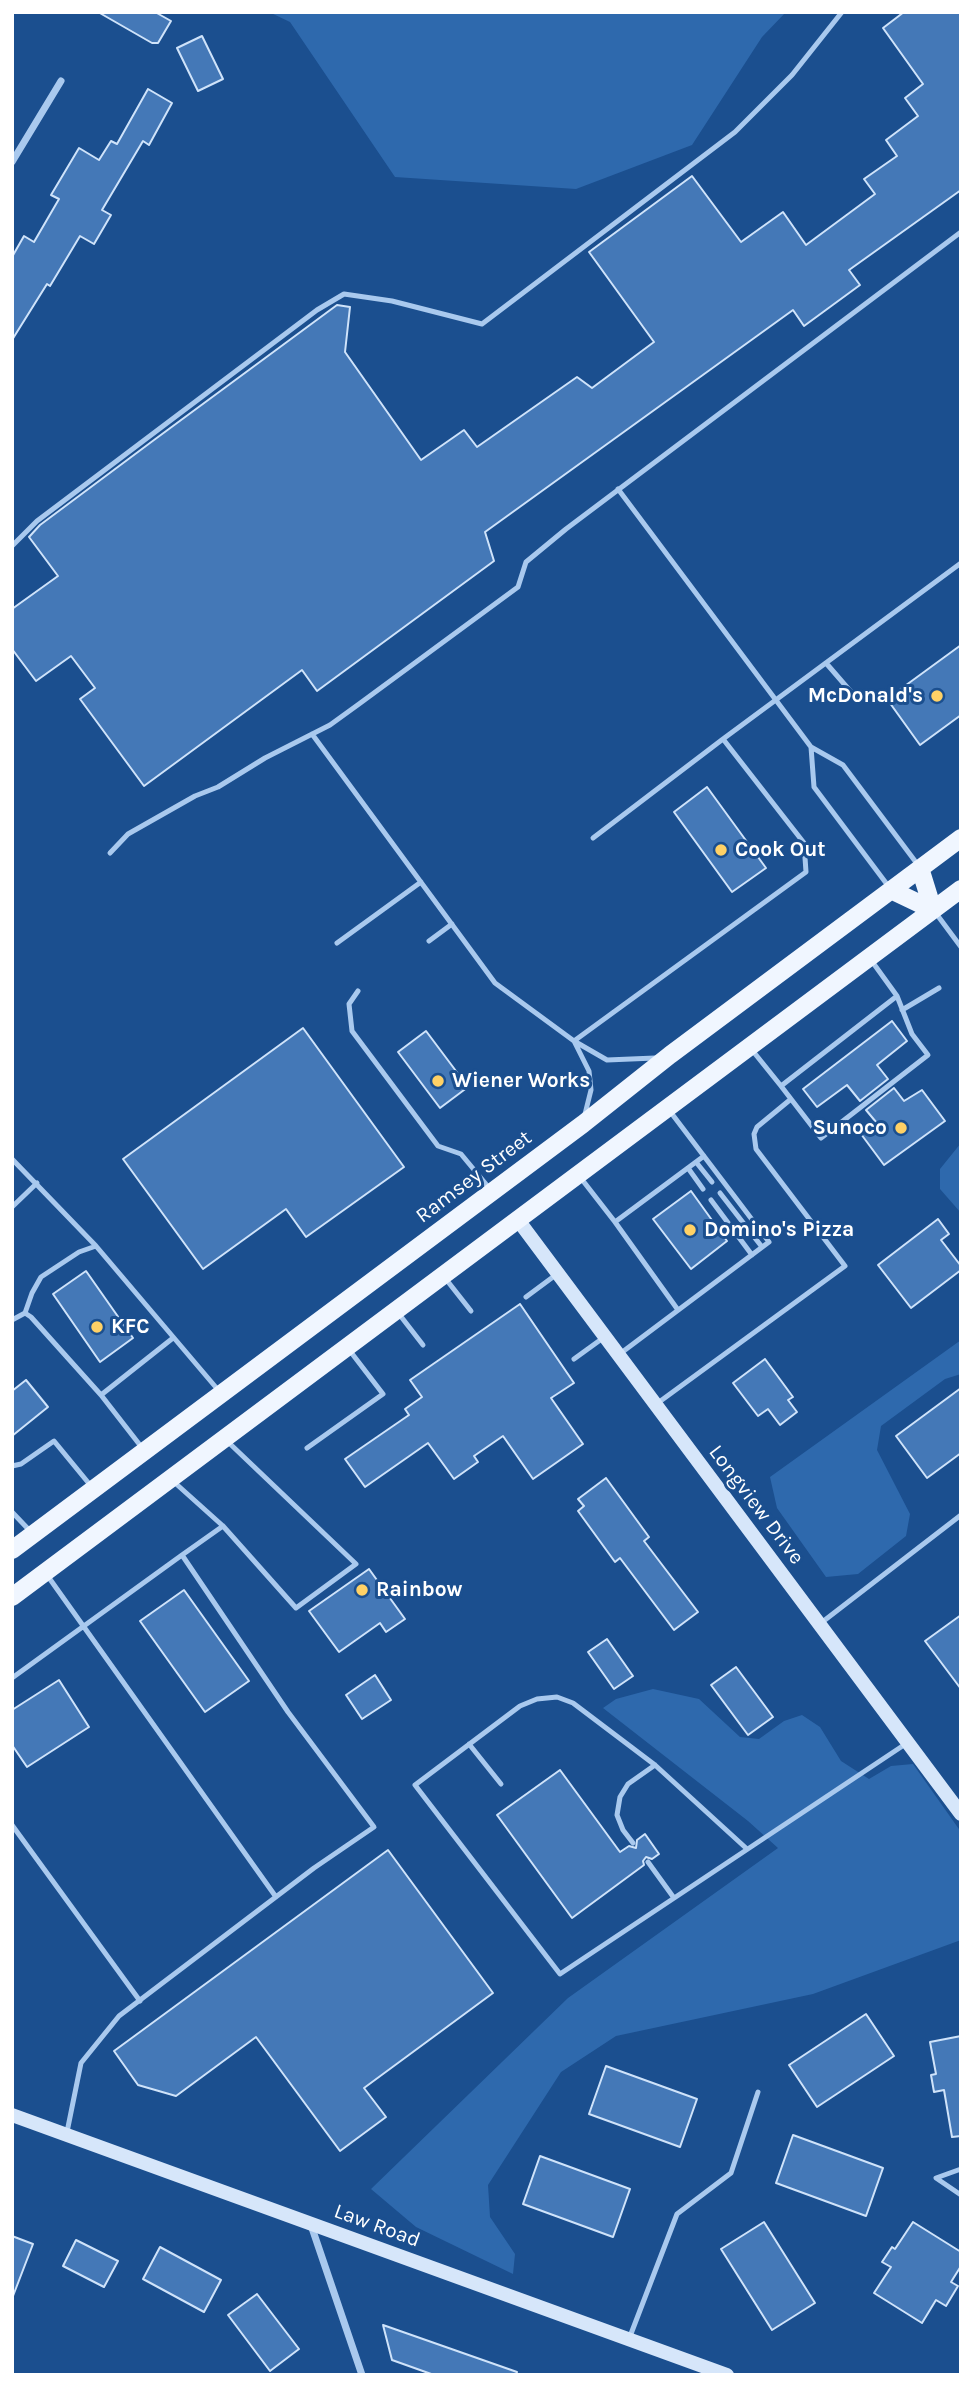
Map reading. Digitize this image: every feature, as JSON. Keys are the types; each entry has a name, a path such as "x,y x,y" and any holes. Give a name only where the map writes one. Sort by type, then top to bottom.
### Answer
{"main road":[{"name":"Ramsey Street","path":"12,1550 961,838"},
{"path":"920,868 933,910"},
{"path":"12,1597 961,889"},
{"path":"891,890 933,910"}],"street":[{"path":"12,162 61,81"},
{"name":"Longview Drive","path":"518,1220 961,1814"},
{"name":"Law Road","path":"12,2115 727,2375"},
{"path":"310,2224 362,2375"}],"lane":[{"path":"12,546 37,521 317,310 344,294 392,301 482,324 735,132 792,75 842,12"},
{"path":"110,853 128,834 330,725 359,704 518,587 526,562 618,489 961,232"},
{"path":"618,489 811,747 843,765 920,868"},
{"path":"593,838 959,565 961,575"},
{"path":"826,663 858,700"},
{"path":"312,734 495,983 574,1041 607,1060 648,1059 670,1055"},
{"path":"574,1041 806,872 804,843 723,739"},
{"path":"811,747 814,787 891,890"},
{"path":"337,943 421,883"},
{"path":"933,910 961,947"},
{"path":"429,941 452,924"},
{"path":"750,1046 821,1138 928,1055 912,1034 897,996 869,958"},
{"path":"902,1010 939,988"},
{"path":"358,991 349,1004 352,1031 438,1146 461,1154 492,1192"},
{"path":"781,1086 897,996"},
{"path":"574,1041 589,1071 591,1090 583,1124"},
{"path":"655,1405 845,1266 756,1149 754,1134 757,1127 791,1099"},
{"path":"618,1355 769,1242 667,1108"},
{"path":"615,1223 704,1156"},
{"path":"12,1159 96,1246 222,1394"},
{"path":"696,1162 712,1182"},
{"path":"688,1168 703,1189"},
{"path":"578,1175 678,1310"},
{"path":"12,1208 37,1183"},
{"path":"720,1193 762,1247"},
{"path":"711,1200 752,1255"},
{"path":"12,1320 25,1313 41,1277 79,1252 96,1246"},
{"path":"526,1297 558,1274"},
{"path":"443,1275 471,1311"},
{"path":"396,1311 423,1345"},
{"path":"25,1313 32,1317 101,1395 144,1452"},
{"path":"574,1359 605,1336"},
{"path":"101,1395 173,1338"},
{"path":"307,1448 383,1394 347,1347"},
{"path":"170,1479 223,1526 296,1608 356,1564 224,1439"},
{"path":"12,1466 21,1464 54,1441 93,1489"},
{"path":"12,1512 33,1535"},
{"path":"818,1625 961,1515"},
{"path":"954,1519 961,1527"},
{"path":"12,1678 223,1526"},
{"path":"66,2135 81,2063 119,2016 276,1897 374,1827 288,1712 182,1555"},
{"path":"45,1572 276,1897"},
{"path":"747,1849 655,1765 573,1703 557,1697 537,1699 520,1706 415,1785 560,1974 907,1743"},
{"path":"469,1744 501,1784"},
{"path":"633,1843 623,1830 617,1815 620,1797 628,1784 655,1765"},
{"path":"12,1825 140,2001"},
{"path":"648,1862 674,1898"},
{"path":"628,2340 677,2214 731,2173 758,2092"},
{"path":"961,2169 936,2178 961,2195"}],"shaded area":[{"path":"269,12 786,12 762,37 692,145 576,189 395,177 290,22"},
{"path":"961,1143 961,1213 940,1189 940,1169"},
{"path":"961,1340 961,1374 945,1379 881,1426 877,1450 910,1514 906,1536 858,1574 826,1577 777,1508 770,1477"},
{"path":"653,1689 699,1699 740,1737 759,1739 784,1721 802,1715 820,1727 841,1761 869,1779 891,1766 913,1764 961,1832 961,1940 813,1994 616,2036 561,2072 488,2185 490,2217 515,2254 513,2274 416,2227 371,2189 568,1998 778,1848 748,1821 603,1708 616,1699"}],"building":[{"path":"98,12 155,12 171,21 158,43 152,43"},
{"path":"904,12 961,12 961,190 849,270 860,285 804,326 793,310 485,532 494,561 317,691 302,670 144,786 80,699 95,688 71,656 36,681 12,649 12,609 58,576 29,537 40,525 337,305 350,307 345,352 421,460 464,430 477,447 577,377 592,388 654,342 589,252 692,176 741,242 783,212 806,245 875,194 864,179 897,156 886,140 918,116 905,98 923,84 883,28"},
{"path":"202,36 223,79 198,91 177,48"},
{"path":"148,89 172,103 149,145 143,141 102,210 111,215 94,244 80,236 50,286 47,284 12,340 12,257 24,236 34,242 59,199 51,195 79,148 99,160 111,141 117,144"},
{"path":"961,645 961,715 920,745 887,699"},
{"path":"707,787 766,868 732,892 674,812"},
{"path":"892,1021 907,1041 877,1065 888,1079 860,1101 847,1085 817,1107 803,1089"},
{"path":"303,1028 404,1167 306,1237 286,1209 203,1269 123,1159"},
{"path":"426,1031 468,1087 440,1108 398,1052"},
{"name":"Sunoco","path":"894,1088 904,1101 922,1090 945,1121 884,1165 861,1134 876,1122 866,1110"},
{"name":"Domino's Pizza","path":"691,1191 727,1241 691,1269 653,1219"},
{"path":"938,1219 949,1234 941,1240 961,1266 961,1270 911,1308 878,1265"},
{"path":"86,1271 133,1338 100,1362 53,1294"},
{"path":"520,1304 574,1383 551,1398 583,1444 533,1479 503,1436 474,1456 478,1462 454,1479 428,1443 365,1487 345,1459 409,1415 405,1409 422,1397 410,1380"},
{"path":"765,1359 793,1397 788,1400 797,1412 780,1425 768,1409 758,1416 733,1383"},
{"path":"26,1380 48,1407 12,1436 12,1391"},
{"path":"961,1388 961,1453 927,1478 896,1436"},
{"path":"606,1478 649,1537 644,1541 698,1612 674,1630 620,1558 615,1562 578,1511 584,1506 578,1499"},
{"name":"Rainbow","path":"369,1569 405,1619 386,1632 380,1623 339,1652 309,1611"},
{"path":"184,1590 249,1681 205,1712 140,1621"},
{"path":"961,1615 961,1689 925,1641"},
{"path":"607,1639 633,1676 614,1689 588,1652"},
{"path":"736,1667 773,1717 748,1735 711,1685"},
{"path":"375,1675 391,1700 362,1719 346,1695"},
{"path":"59,1680 89,1727 27,1767 12,1745 12,1710"},
{"path":"560,1770 620,1852 629,1846 636,1848 637,1840 645,1834 659,1854 652,1859 646,1857 644,1865 572,1918 497,1815"},
{"path":"388,1850 493,1993 364,2088 386,2117 340,2151 256,2037 176,2096 138,2085 114,2051"},
{"path":"866,2014 894,2056 817,2107 789,2065"},
{"path":"961,2036 961,2136 952,2137 944,2090 934,2092 931,2075 936,2074 930,2042"},
{"path":"606,2066 697,2099 680,2147 589,2114"},
{"path":"793,2135 883,2168 866,2216 776,2183"},
{"path":"540,2156 630,2189 613,2237 523,2204"},
{"path":"764,2222 815,2303 772,2330 721,2249"},
{"path":"913,2222 961,2252 961,2266 951,2282 958,2286 946,2306 936,2300 922,2323 874,2293 891,2267 882,2262 892,2247 895,2249"},
{"path":"12,2236 33,2244 13,2296 12,2295"},
{"path":"76,2240 118,2261 104,2287 63,2266"},
{"path":"160,2247 221,2280 204,2312 143,2279"},
{"path":"257,2294 299,2349 270,2371 228,2315"},
{"path":"383,2325 517,2372 516,2375 434,2375 392,2360"}],"place":[{"name":"McDonald's","path":"937,696"},
{"name":"Cook Out","path":"721,850"},
{"name":"Wiener Works","path":"438,1081"},
{"name":"Sunoco","path":"901,1128"},
{"name":"Domino's Pizza","path":"690,1230"},
{"name":"KFC","path":"97,1327"},
{"name":"Rainbow","path":"362,1590"}]}
